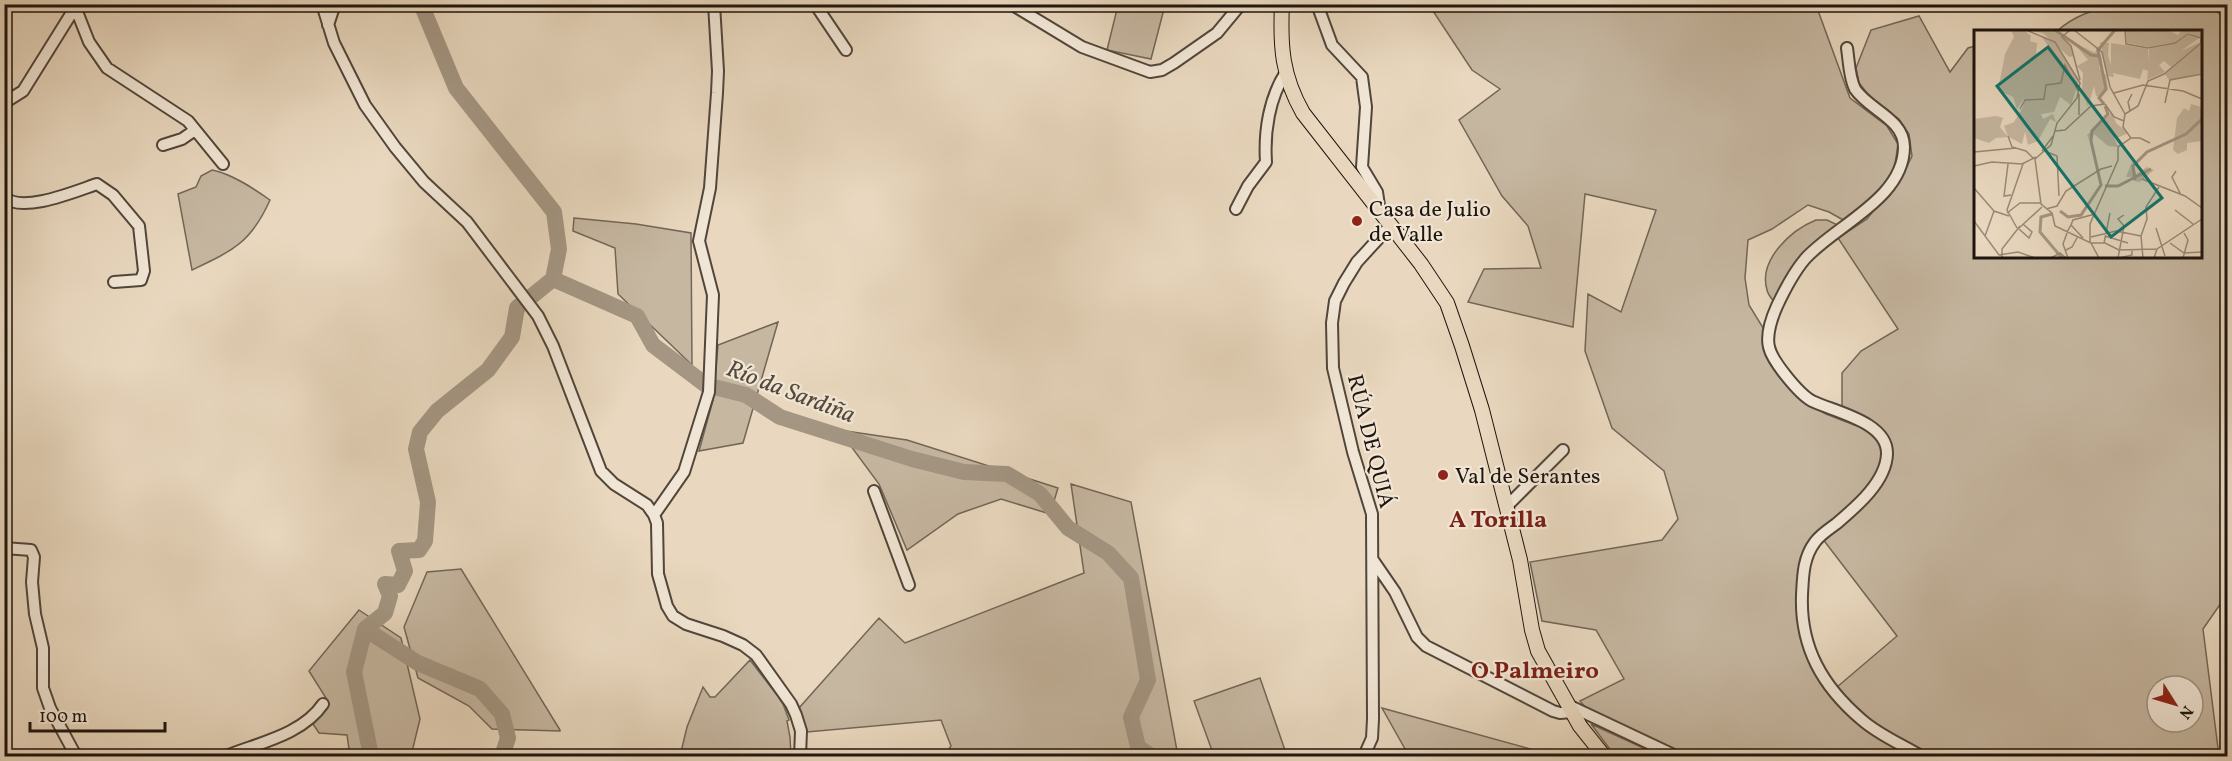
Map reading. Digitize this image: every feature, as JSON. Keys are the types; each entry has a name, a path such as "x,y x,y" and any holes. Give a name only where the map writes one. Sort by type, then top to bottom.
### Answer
{"main road":[{"path":"1282,4 1282,45 1290,91 1303,113 1421,264 1446,303 1482,410 1520,560 1535,641 1545,665 1570,708 1592,743 1604,756"}],"street":[{"path":"322,4 340,57 365,105 424,182 466,222 538,316 553,346 601,471 614,484 647,505 654,514 657,523 658,574 671,613 686,624 723,636 743,645 756,655 791,704 796,715 801,731 800,756"},
{"path":"328,25 335,4"},
{"path":"654,514 684,472 709,392 714,295 699,241 710,188 717,93 714,4"},
{"path":"815,4 846,50"},
{"path":"1011,4 1082,47 1150,72 1174,63 1217,33 1240,4"},
{"path":"1317,4 1332,45 1362,77 1366,107 1362,167 1377,192 1380,212"},
{"path":"4,103 23,91 75,6"},
{"path":"75,6 89,42 107,68 188,121 223,164"},
{"path":"1847,48 1854,86 1863,99 1894,123 1900,131 1904,147 1900,169 1887,188 1866,211 1806,258 1787,284 1774,314 1769,347 1785,375 1810,400 1868,424 1882,438 1887,450 1886,463 1879,478 1854,508 1816,541 1807,556 1803,575 1803,628 1815,661 1830,686 1848,707 1878,731 1921,756"},
{"path":"1236,209 1248,186 1266,162 1267,124 1279,82 1286,72"},
{"path":"163,145 182,139 195,130"},
{"path":"4,197 9,202 23,204 44,201 98,184 113,195 139,226 144,271 141,280 114,282"},
{"name":"RÚA DE QUIÁ","path":"1364,756 1372,738 1373,719 1372,514 1353,452 1333,368 1332,323 1335,301 1344,283 1357,262 1391,225"},
{"path":"1507,506 1563,450"},
{"path":"874,491 909,585"},
{"path":"4,548 31,550 34,557 32,582 35,614 43,648 43,688 50,708 76,756"},
{"path":"1373,559 1395,592 1417,637 1426,646 1552,711 1560,714 1570,708 1676,756"},
{"path":"226,756 289,732 317,712 323,704"}],"shaded area":[{"path":"1118,5 1165,5 1151,59 1107,50"},
{"path":"1429,5 1816,5 1850,98 1887,126 1898,144 1894,171 1871,201 1845,221 1829,212 1808,205 1772,229 1748,240 1745,278 1749,305 1765,331 1768,353 1803,401 1826,414 1862,428 1874,435 1881,446 1883,459 1866,491 1816,534 1804,551 1800,631 1849,713 1915,756 1687,756 1643,739 1590,713 1580,701 1624,679 1596,630 1542,621 1530,562 1662,540 1678,519 1664,471 1612,428 1585,351 1588,294 1621,312 1656,210 1585,194 1573,327 1468,302 1484,269 1541,268 1528,226 1502,196 1459,120 1500,89 1472,70"},
{"path":"2115,5 2207,5 2227,19 2228,593 2203,629 2219,756 1927,756 1870,722 1854,708 1837,687 1897,636 1822,538 1885,473 1889,445 1842,409 1842,373 1861,351 1898,329 1838,238 1867,219 1904,172 1912,156 1909,134 1899,119 1875,103 1859,83 1856,68 1871,30 1919,16 1950,72 1968,48 1974,46 1974,258 2202,258 2202,30 2058,30 2091,11"},
{"path":"212,170 235,178 270,200 263,215 248,236 229,251 192,270 178,194 196,187 201,176"},
{"path":"574,218 636,224 691,233 692,365 618,294 615,248 573,231"},
{"path":"1816,220 1827,220 1842,227 1818,243 1775,303 1770,297 1765,279 1772,257 1787,239"},
{"path":"778,322 743,443 699,451 713,400 718,345"},
{"path":"839,430 907,440 1058,488 1050,514 1001,499 958,514 907,550 879,484"},
{"path":"1071,484 1131,502 1178,756 944,756 951,746 941,720 807,732 799,708 879,618 905,643 1084,573"},
{"path":"461,569 560,731 492,729 469,706 418,678 404,627 427,572"},
{"path":"359,610 401,638 420,719 411,756 350,756 347,735 319,733 313,724 326,698 309,671"},
{"path":"750,660 783,704 789,720 787,721 791,756 680,756 687,727 703,687 710,697 715,697"},
{"path":"1260,678 1287,756 1214,756 1194,701"},
{"path":"1382,708 1556,756 1409,756"},
{"path":"1591,724 1661,756 1615,756"}],"waterway":[{"name":"Río da Sardiña","path":"421,4 456,88 554,212 559,249 553,279 637,316 653,345 706,385 746,395 780,417 912,459 964,472 1007,474 1040,494 1068,528 1108,553 1131,578 1148,680 1131,717 1138,747 1151,756"},
{"path":"532,296 553,279"},
{"path":"367,756 370,751 354,672 365,629 385,613 390,596 385,584 398,585 405,571 399,551 419,550 425,541 428,502 416,449 420,432 437,411 488,370 512,337 519,306"},
{"path":"365,629 418,663 480,689 502,714 508,738 502,756"}],"place":[{"name":"Casa de Julio de Valle","path":"1357,221"},
{"name":"Val de Serantes","path":"1443,475"}],"district":[{"name":"A Torilla","path":"1498,519"},
{"name":"O Palmeiro","path":"1535,670"}]}
